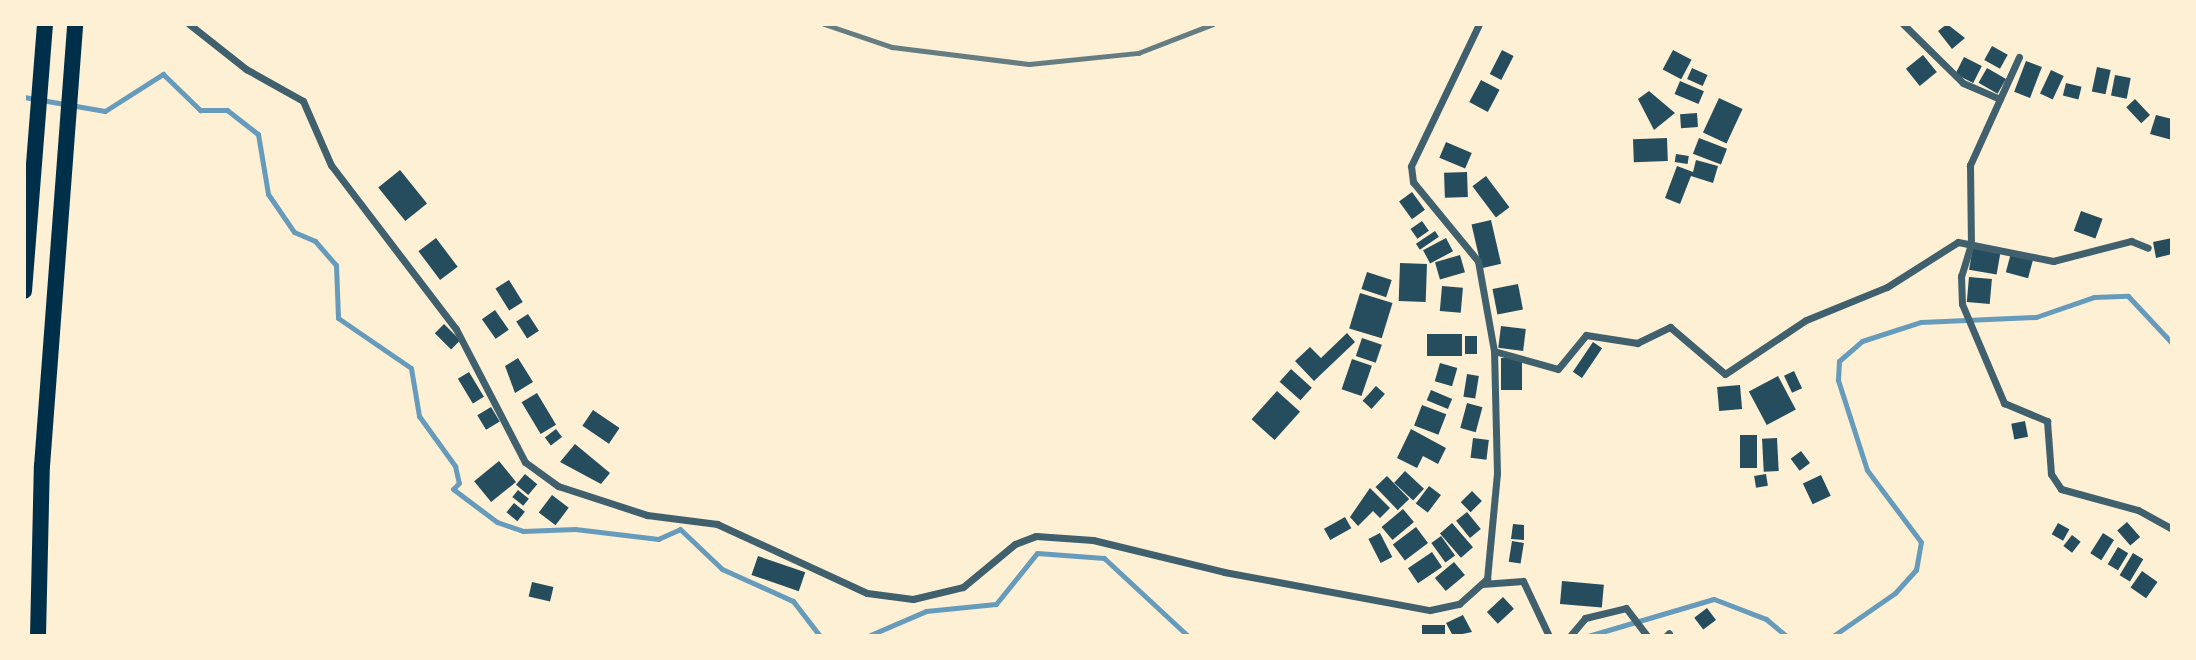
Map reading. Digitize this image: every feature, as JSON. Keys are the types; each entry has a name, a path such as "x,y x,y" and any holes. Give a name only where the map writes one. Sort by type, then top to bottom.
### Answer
{"highway":[{"path":"24,291 45,24"},
{"path":"38,635 42,466 75,24"}],"street":[{"path":"189,24 246,69 303,101 331,165 456,329 525,462 558,486 647,515 717,524 867,593 913,599 962,587 1014,544 1036,536 1093,540 1407,608 1459,604 1482,584 1490,563 1497,473 1494,351 1478,261 1421,192 1411,166 1479,24"},
{"path":"1903,24 1963,83 2000,99"},
{"path":"2019,57 1970,165 1972,244 1961,276 1965,309 2004,403 2047,421 2051,474 2060,489 2138,510 2172,529"},
{"path":"1494,351 1558,369 1586,335 1637,344 1671,327 1725,374 1806,320 1887,287 1958,242 2053,261 2085,258 2131,241 2148,248"},
{"path":"1482,584 1523,581 1549,635"},
{"path":"1570,635 1586,618 1628,610 1647,635"}],"building":[{"path":"1947,24 1965,38 1952,49 1938,31"},
{"path":"1992,46 2008,55 2000,69 1984,60"},
{"path":"1502,50 1514,56 1501,80 1490,74"},
{"path":"1673,50 1692,60 1681,79 1663,69"},
{"path":"1923,55 1937,72 1920,86 1906,69"},
{"path":"1964,57 1982,66 1973,83 1955,74"},
{"path":"2026,61 2042,67 2030,98 2014,92"},
{"path":"2097,67 2111,70 2105,94 2092,91"},
{"path":"1692,68 1708,75 1703,86 1687,79"},
{"path":"1987,68 2006,79 1998,94 1978,83"},
{"path":"2051,70 2064,76 2053,99 2040,94"},
{"path":"2115,75 2131,78 2127,99 2111,96"},
{"path":"1481,80 1500,90 1488,112 1469,102"},
{"path":"1680,81 1704,91 1698,104 1675,94"},
{"path":"2066,83 2082,87 2078,99 2063,96"},
{"path":"1649,91 1675,113 1654,130 1638,99"},
{"path":"1719,98 1743,109 1727,143 1703,132"},
{"path":"2135,99 2150,115 2141,123 2126,107"},
{"path":"1697,113 1698,127 1681,128 1680,114"},
{"path":"2156,115 2172,119 2172,140 2150,134"},
{"path":"1667,138 1668,161 1634,162 1633,139"},
{"path":"1699,138 1727,149 1721,165 1693,154"},
{"path":"1446,142 1472,153 1465,169 1439,158"},
{"path":"1676,154 1689,156 1688,164 1675,162"},
{"path":"1696,160 1718,166 1713,183 1691,176 1680,204 1665,198 1677,166 1693,172"},
{"path":"400,170 427,203 405,221 378,188"},
{"path":"1467,172 1468,197 1445,198 1444,173"},
{"path":"1486,176 1509,207 1496,217 1472,186"},
{"path":"1412,192 1425,210 1412,219 1399,201"},
{"path":"2081,211 2103,219 2095,239 2074,231"},
{"path":"1491,220 1501,264 1482,268 1472,224"},
{"path":"1422,221 1429,231 1417,239 1411,229"},
{"path":"1435,231 1439,237 1420,250 1416,244"},
{"path":"436,238 458,267 440,280 418,251"},
{"path":"1446,238 1453,251 1430,263 1423,250"},
{"path":"2172,238 2172,254 2156,258 2153,242"},
{"path":"1973,247 2001,252 1997,275 1969,270"},
{"path":"2011,253 2033,259 2028,278 2006,272"},
{"path":"1460,255 1465,272 1440,279 1435,262"},
{"path":"1400,263 1427,264 1426,302 1399,301"},
{"path":"1367,272 1392,280 1386,297 1361,289"},
{"path":"1969,277 1992,279 1990,304 1967,302"},
{"path":"509,280 523,302 509,311 495,288"},
{"path":"1518,284 1523,310 1497,314 1492,289"},
{"path":"1442,286 1463,288 1461,313 1440,311"},
{"path":"1360,293 1393,303 1382,338 1349,328"},
{"path":"495,310 509,330 496,339 482,319"},
{"path":"528,314 539,331 527,338 516,322"},
{"path":"444,324 460,340 451,349 435,333"},
{"path":"1501,326 1526,329 1523,351 1498,348"},
{"path":"1347,333 1355,342 1314,381 1295,361 1310,347 1321,358"},
{"path":"1427,334 1462,334 1462,356 1427,356"},
{"path":"1465,336 1477,336 1477,354 1465,354"},
{"path":"1362,338 1382,345 1376,363 1356,356"},
{"path":"1593,342 1602,348 1582,378 1573,372"},
{"path":"518,358 533,382 515,393 505,366"},
{"path":"1501,358 1522,358 1522,390 1501,390"},
{"path":"1352,359 1372,366 1361,396 1342,389"},
{"path":"1440,363 1457,368 1452,386 1435,381"},
{"path":"1291,369 1312,388 1300,400 1280,382"},
{"path":"1794,371 1802,388 1792,393 1784,376"},
{"path":"469,372 484,397 473,404 458,379"},
{"path":"1467,374 1479,376 1475,399 1463,397"},
{"path":"1778,376 1796,410 1767,425 1749,391"},
{"path":"1740,385 1742,409 1719,411 1717,387"},
{"path":"1376,386 1385,394 1372,409 1363,401"},
{"path":"1431,390 1452,399 1448,409 1427,400"},
{"path":"1277,391 1300,412 1275,440 1252,419"},
{"path":"537,393 556,425 541,434 522,402"},
{"path":"1467,403 1482,407 1476,432 1460,428"},
{"path":"1422,405 1446,414 1438,435 1414,426"},
{"path":"491,407 500,422 486,430 477,415"},
{"path":"593,410 620,428 609,444 582,426"},
{"path":"2025,421 2028,437 2014,439 2011,424"},
{"path":"556,429 562,437 551,445 545,437"},
{"path":"1411,429 1446,448 1438,464 1423,456 1417,468 1397,458"},
{"path":"1740,435 1757,435 1757,468 1740,468"},
{"path":"1473,438 1489,440 1486,460 1471,458"},
{"path":"1777,438 1779,471 1764,472 1762,439"},
{"path":"575,444 610,473 601,484 560,462"},
{"path":"1801,451 1810,463 1800,471 1791,459"},
{"path":"499,461 516,482 491,502 474,481"},
{"path":"1405,471 1424,489 1413,500 1394,483"},
{"path":"525,474 537,484 528,495 516,485"},
{"path":"1766,474 1768,486 1756,488 1754,476"},
{"path":"1821,475 1831,496 1813,504 1803,483"},
{"path":"1387,476 1409,499 1398,510 1375,487"},
{"path":"1429,486 1441,495 1428,513 1416,504"},
{"path":"1370,488 1390,508 1380,518 1373,511 1358,526 1350,517"},
{"path":"518,490 529,499 523,506 512,497"},
{"path":"1472,491 1482,501 1471,512 1461,502"},
{"path":"552,495 569,508 556,525 539,513"},
{"path":"514,503 525,512 517,521 506,512"},
{"path":"1403,509 1414,522 1392,540 1382,527"},
{"path":"1467,512 1481,529 1470,538 1456,521"},
{"path":"1345,517 1351,528 1330,540 1324,529"},
{"path":"2127,522 2140,537 2130,546 2117,531"},
{"path":"1452,523 1473,547 1461,558 1440,533"},
{"path":"2058,523 2069,529 2063,541 2052,534"},
{"path":"1513,524 1524,525 1524,540 1511,539"},
{"path":"1416,527 1428,543 1405,560 1393,544"},
{"path":"1380,533 1392,557 1381,563 1368,539"},
{"path":"2103,533 2114,540 2101,560 2090,553"},
{"path":"2072,535 2081,542 2072,553 2063,546"},
{"path":"1441,536 1455,555 1445,562 1431,543"},
{"path":"1512,541 1524,543 1521,564 1509,562"},
{"path":"2118,547 2128,553 2118,570 2108,564"},
{"path":"1432,552 1442,567 1418,583 1408,568"},
{"path":"2133,553 2143,559 2130,581 2120,575"},
{"path":"758,556 805,572 799,591 751,575"},
{"path":"1454,562 1465,575 1446,591 1435,578"},
{"path":"2142,571 2158,582 2146,598 2131,587"},
{"path":"1562,581 1604,585 1602,608 1560,604"},
{"path":"532,582 553,587 550,602 529,597"},
{"path":"1503,597 1514,609 1498,624 1487,612"},
{"path":"1707,608 1716,620 1703,630 1694,618"},
{"path":"1463,615 1472,632 1453,636 1446,623"},
{"path":"1422,625 1445,625 1445,636 1422,636"}],"waterway":[{"path":"24,97 105,111 163,74 200,110 227,110 258,134 268,194 294,232 315,241 336,265 338,318 411,368 419,416 455,466 459,483 453,489 497,522 523,531 575,529 658,539 680,529 722,569 793,601 820,636"},
{"path":"1833,636 1895,593 1916,570 1921,542 1867,470 1838,380 1839,361 1862,341 1921,322 2036,317 2094,297 2128,296 2172,343"},
{"path":"868,636 926,611 996,604 1037,553 1104,558 1188,636"},
{"path":"1588,636 1714,599 1766,619 1786,636"}],"railway":[{"path":"824,24 892,47 1029,64 1138,53 1213,24"}]}
